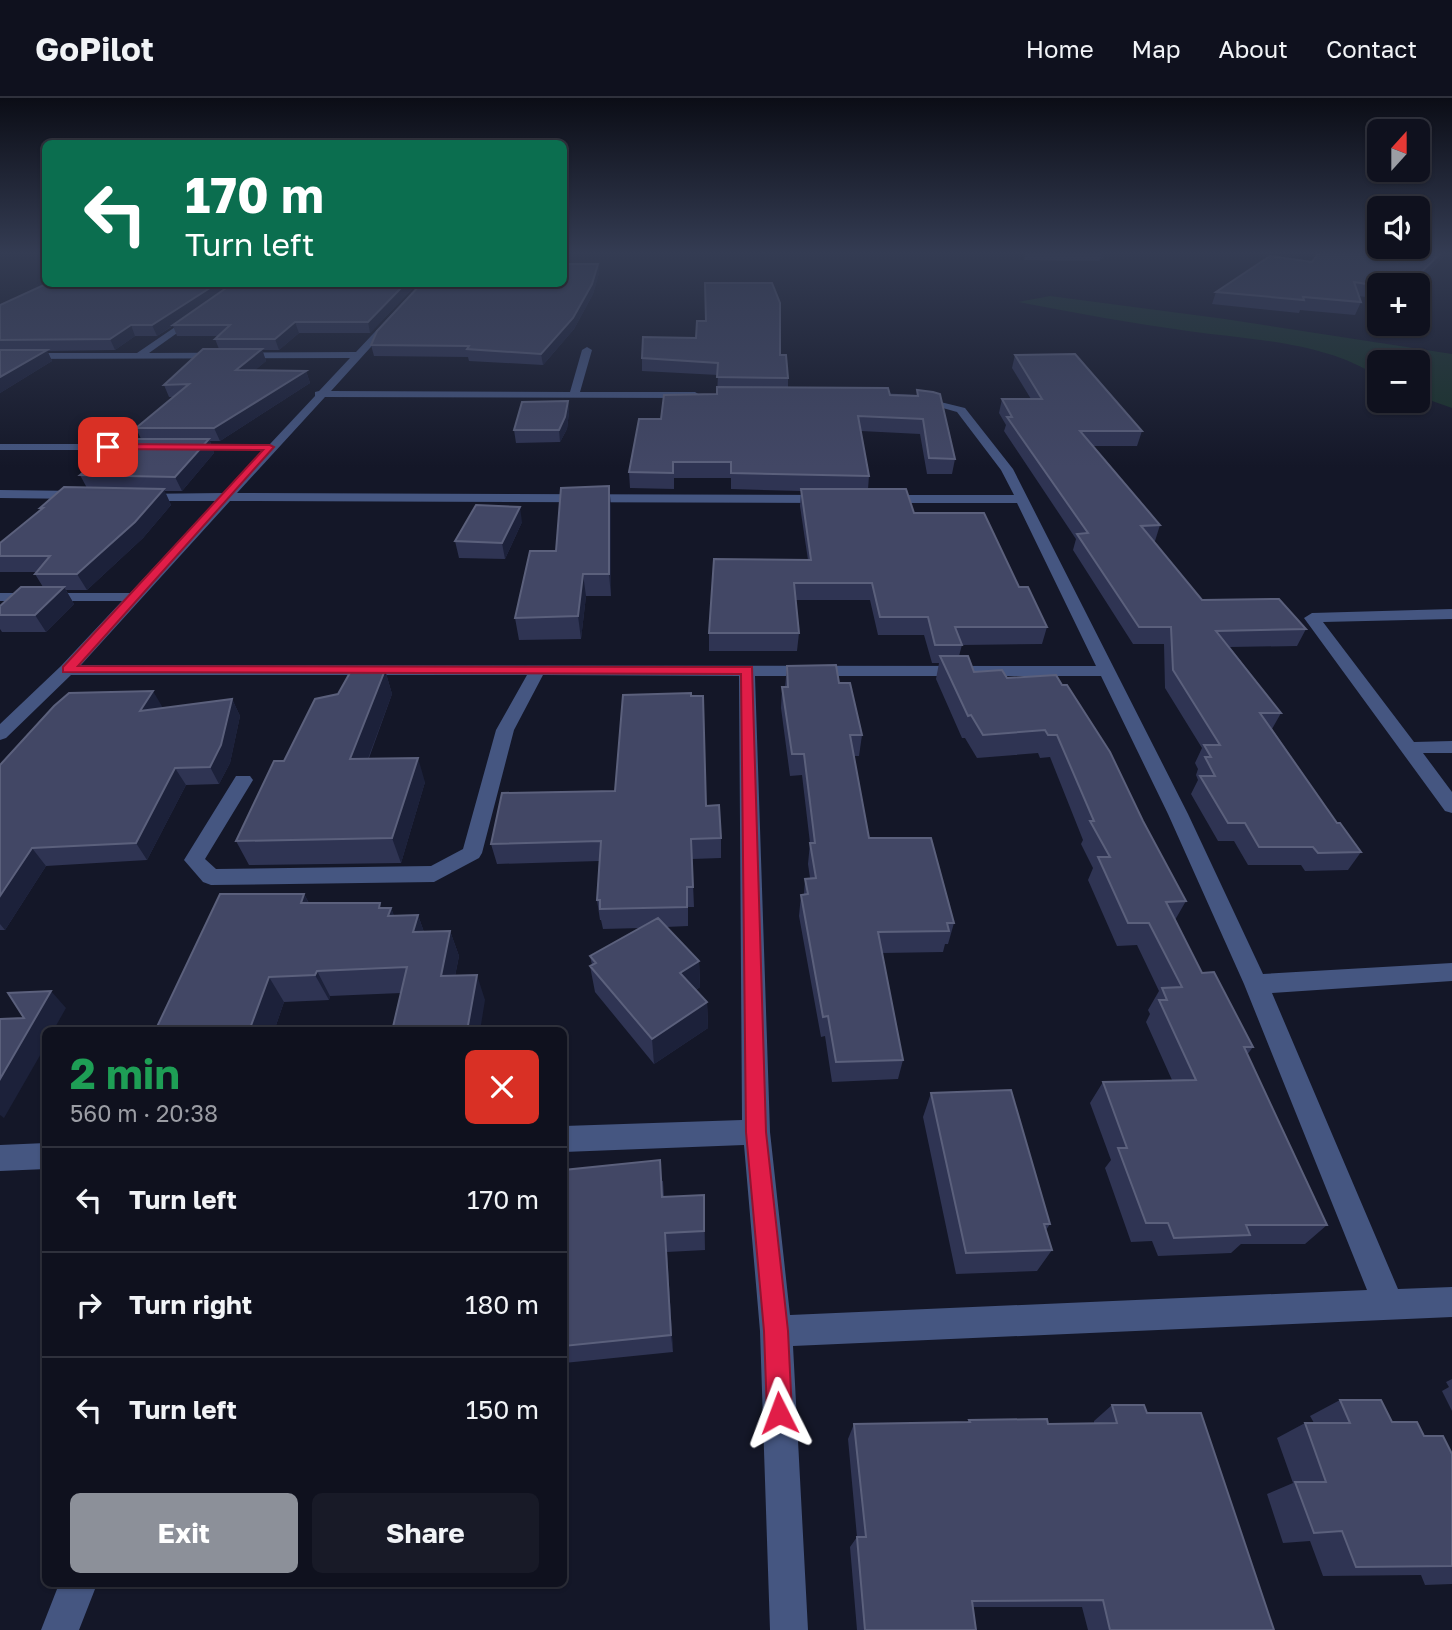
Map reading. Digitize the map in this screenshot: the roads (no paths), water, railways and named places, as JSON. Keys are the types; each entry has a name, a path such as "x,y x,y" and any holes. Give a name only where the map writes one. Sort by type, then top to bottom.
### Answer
{"street":[{"path":"140,355 184,324"},
{"path":"0,734 67,670 136,597 270,447 385,324"},
{"path":"575,395 587,350"},
{"path":"0,356 356,355"},
{"path":"319,394 713,396"},
{"path":"893,397 932,401 961,410 1007,469 1178,814 1256,985 1389,1305"},
{"path":"0,447 148,447"},
{"path":"176,447 270,447"},
{"path":"0,494 100,496"},
{"path":"127,496 223,499 843,499"},
{"path":"870,499 1022,499"},
{"path":"0,597 136,597"},
{"path":"1452,614 1312,618 1452,806"},
{"path":"67,670 1106,671"},
{"path":"243,780 194,860 211,877 434,874 472,853 505,730 538,670"},
{"path":"747,670 756,1132 776,1331 789,1630"},
{"path":"1409,748 1452,747"},
{"path":"1256,985 1452,972"},
{"path":"567,1139 756,1132"},
{"path":"0,1158 42,1156"},
{"path":"776,1331 1452,1303"},
{"path":"60,1630 77,1587"}]}
